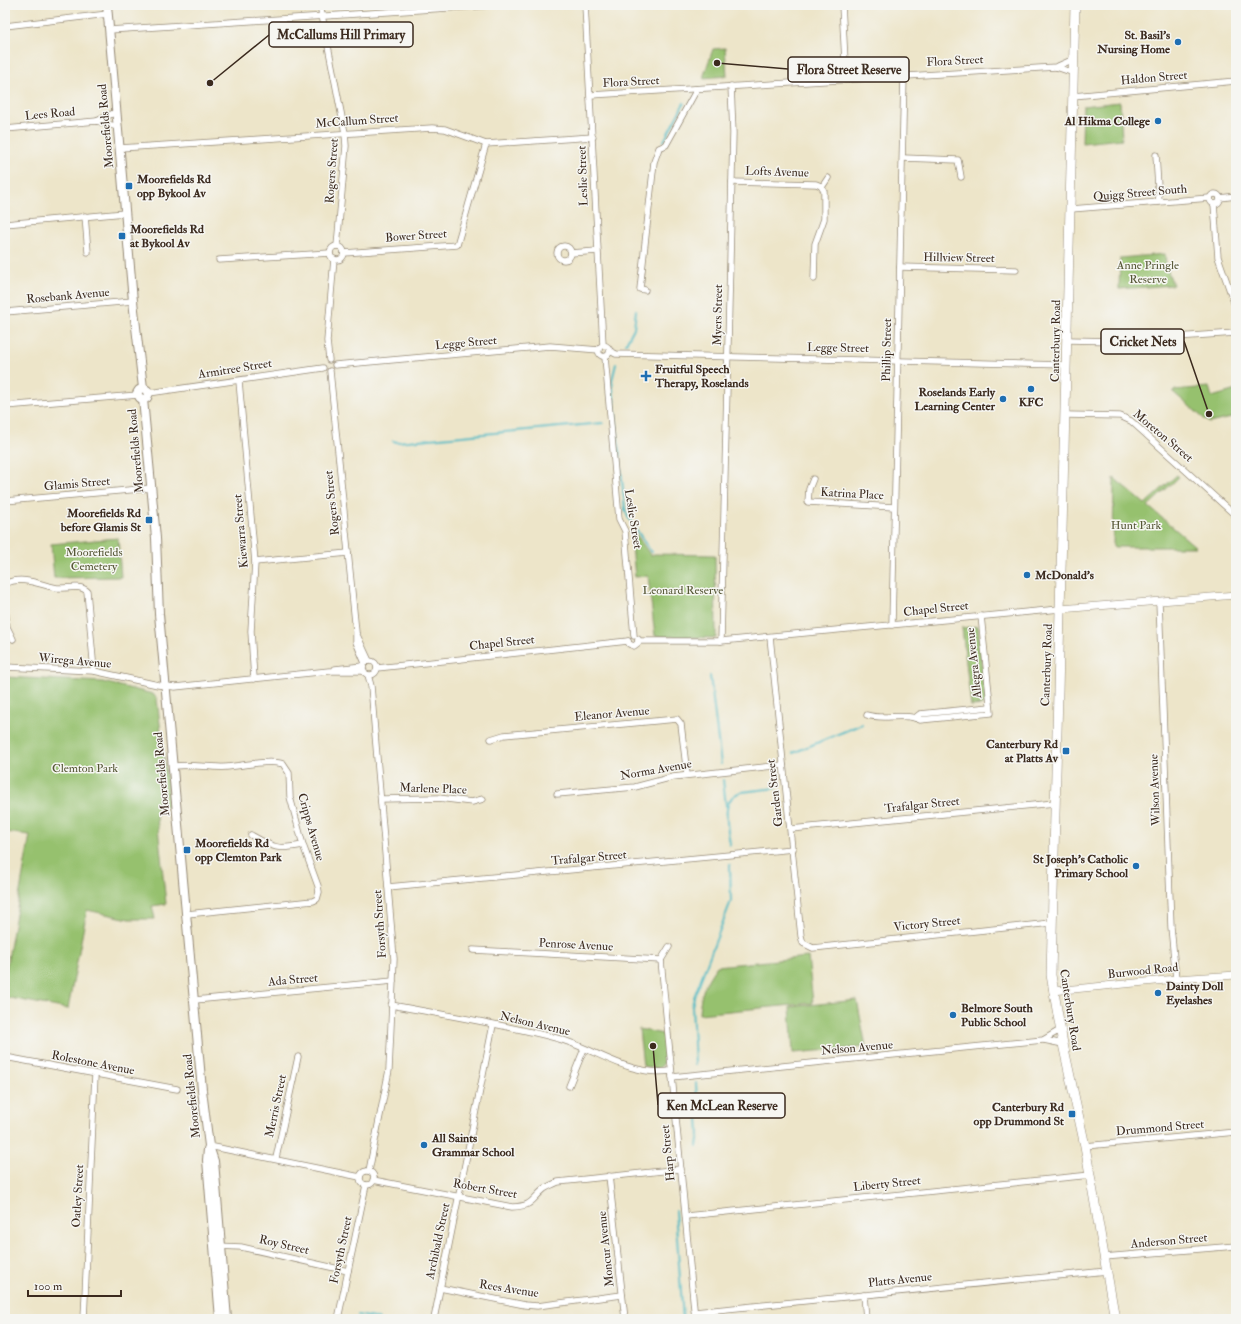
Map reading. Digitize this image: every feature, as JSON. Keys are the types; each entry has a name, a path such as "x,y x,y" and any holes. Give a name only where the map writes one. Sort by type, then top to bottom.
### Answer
{"highway":[{"name":"Canterbury Road","path":"1075,5 1068,340 1051,969 1053,991 1060,1030 1086,1146 1115,1319"}],"main road":[{"name":"Moorefields Road","path":"107,5 133,301 146,390"},
{"path":"140,397 147,398 146,390"},
{"name":"Moorefields Road","path":"140,397 152,488 156,538 159,614 167,686 203,1094 209,1146 207,1160 227,1319"},
{"name":"Moorefields Road","path":"218,1245 220,1319"}],"street":[{"name":"Rogers Street","path":"320,5 346,133 337,246"},
{"path":"109,30 494,5"},
{"name":"Leslie Street","path":"585,5 593,137 592,164 603,345"},
{"path":"842,5 846,80"},
{"path":"5,26 108,14"},
{"name":"Flora Street","path":"591,95 1056,67 1074,59"},
{"name":"Flora Street","path":"1056,67 1074,73"},
{"name":"Phillip Street","path":"892,625 904,76"},
{"name":"Haldon Street","path":"1073,96 1236,81"},
{"name":"Myers Street","path":"721,641 733,133 731,86"},
{"path":"645,290 640,289 654,162 659,148 666,145 697,89"},
{"name":"Lees Road","path":"5,129 97,121 116,112"},
{"name":"Lees Road","path":"97,121 118,127"},
{"name":"McCallum Street","path":"120,148 432,128 445,129 486,144 593,137"},
{"name":"Bower Street","path":"344,252 457,245 486,144"},
{"path":"1156,155 1160,202"},
{"path":"903,158 958,160 961,177"},
{"path":"822,187 828,178"},
{"name":"Lofts Avenue","path":"732,182 816,184 822,187 824,191 824,219 815,244 814,279"},
{"path":"1236,196 1220,198 1214,194 1210,198 1214,204 1218,257 1236,308"},
{"name":"Quigg Street South","path":"1071,209 1210,198"},
{"path":"1214,204 1219,202 1220,198"},
{"path":"5,224 125,213"},
{"path":"85,216 88,252"},
{"path":"330,253 332,248 337,246 342,248 344,252 341,258 334,259"},
{"path":"571,253 597,250"},
{"path":"329,360 327,341 334,259 330,253"},
{"path":"219,260 330,253"},
{"name":"Hillview Street","path":"900,267 1016,270"},
{"name":"Rosebank Avenue","path":"5,312 133,301"},
{"path":"1068,340 1116,341 1236,333"},
{"path":"603,345 608,347 610,351 605,356 600,354 599,350 603,345"},
{"name":"Legge Street","path":"335,365 550,346 599,350"},
{"name":"Legge Street","path":"610,351 616,354 1067,365"},
{"name":"Leslie Street","path":"605,356 619,519 625,531 634,636"},
{"path":"329,360 334,362 335,365 334,369 330,371 323,368 324,362 329,360"},
{"name":"Armitree Street","path":"146,390 239,381 286,372 323,368"},
{"name":"Rogers Street","path":"330,371 356,632 366,667"},
{"name":"Kiewarra Street","path":"239,381 256,562 251,631 254,679"},
{"path":"5,406 140,397"},
{"name":"Moreton Street","path":"1066,415 1120,416 1125,418 1235,512"},
{"name":"Katrina Place","path":"814,479 809,489 808,502 894,507"},
{"name":"Glamis Street","path":"5,501 152,488"},
{"path":"256,562 348,553"},
{"path":"5,584 36,582 56,587 80,587 87,591 94,671"},
{"name":"Chapel Street","path":"638,641 721,641 981,616 1236,595"},
{"name":"Wilson Avenue","path":"1159,601 1171,927 1176,979"},
{"path":"5,608 8,627 13,639"},
{"name":"Allegra Avenue","path":"867,715 878,717 902,715 920,720 991,713 981,616"},
{"name":"Rogers Street","path":"356,632 355,640 366,667"},
{"path":"634,636 638,641 634,646 629,644 628,641 630,637 634,636"},
{"name":"Garden Street","path":"770,637 801,936 806,946"},
{"name":"Chapel Street","path":"377,668 628,641"},
{"path":"329,671 354,664 357,660 358,649"},
{"path":"167,686 254,679 366,667 375,662 377,668 374,674 366,667 346,666"},
{"name":"Wirega Avenue","path":"5,667 94,671 167,686"},
{"name":"Forsyth Street","path":"366,667 381,799 394,959 389,1070 369,1171"},
{"name":"Allegra Avenue","path":"915,718 920,714 990,707"},
{"name":"Eleanor Avenue","path":"492,739 504,735 677,719 681,724 687,775"},
{"name":"Cripps Avenue","path":"174,766 190,765 221,767 274,763 283,764 289,773 290,797 302,845 318,886 319,895 315,900 187,914"},
{"name":"Norma Avenue","path":"557,794 635,787 664,778 783,765"},
{"name":"Marlene Place","path":"381,799 438,798 472,802 483,800"},
{"name":"Trafalgar Street","path":"790,829 1055,803"},
{"path":"252,835 268,845 278,849 302,845"},
{"name":"Trafalgar Street","path":"388,887 793,849"},
{"name":"Victory Street","path":"806,946 813,948 1052,923"},
{"path":"661,960 669,947"},
{"name":"Penrose Avenue","path":"473,950 661,960"},
{"name":"Harp Street","path":"661,960 695,1319"},
{"name":"Burwood Road","path":"1053,991 1176,979 1236,975"},
{"name":"Ada Street","path":"195,1000 393,981"},
{"name":"Nelson Avenue","path":"391,1005 556,1038 639,1071 654,1073 671,1071"},
{"name":"Archibald Street","path":"434,1319 493,1025"},
{"name":"Nelson Avenue","path":"1044,1040 1060,1030"},
{"name":"Nelson Avenue","path":"672,1077 1044,1040 1063,1044"},
{"path":"569,1086 584,1049"},
{"name":"Rolestone Avenue","path":"5,1057 95,1075 177,1089"},
{"name":"Merris Street","path":"276,1158 298,1057"},
{"name":"Oatley Street","path":"84,1319 95,1075"},
{"name":"Drummond Street","path":"1086,1146 1236,1132"},
{"path":"209,1146 276,1158 360,1176"},
{"name":"Robert Street","path":"373,1180 512,1207 525,1206 536,1198 544,1188 558,1182 681,1169"},
{"path":"369,1171 372,1173 373,1180 371,1184 366,1185 360,1181 360,1176 362,1172 369,1171"},
{"name":"Liberty Street","path":"686,1216 1091,1174"},
{"name":"Moncur Avenue","path":"609,1176 625,1319"},
{"name":"Forsyth Street","path":"338,1319 366,1185"},
{"name":"Roy Street","path":"218,1245 242,1247 348,1271"},
{"name":"Anderson Street","path":"1104,1257 1236,1246"},
{"name":"Platts Avenue","path":"695,1312 1107,1270"},
{"name":"Rees Avenue","path":"440,1288 525,1305 537,1306 622,1296"},
{"path":"864,1295 866,1319"}],"green space":[{"path":"725,48 727,76 703,78 713,49"},
{"path":"1120,102 1122,139 1082,143 1083,106"},
{"name":"Anne Pringle Reserve","path":"1165,254 1166,266 1173,285 1119,289 1120,258"},
{"path":"1209,387 1212,397 1236,390 1236,417 1209,423 1173,392 1175,390"},
{"name":"Hunt Park","path":"1177,475 1179,477 1148,506 1196,547 1113,547 1114,478 1145,504"},
{"name":"Leonard Reserve","path":"633,530 651,556 654,554 715,555 716,638 655,636 648,576 635,577 631,535"},
{"name":"Moorefields Cemetery","path":"118,538 121,577 54,578 51,544"},
{"path":"978,626 986,701 983,705 971,706 962,628"},
{"name":"Clemton Park","path":"5,677 103,682 153,694 157,699 170,806 156,808 166,904 152,906 155,919 129,919 87,910 68,1009 5,997 5,976 30,835 5,832"},
{"path":"808,957 813,1003 699,1014 704,988 709,977 717,966"},
{"path":"857,1000 866,1047 793,1053 790,1007"},
{"path":"639,1029 663,1034 665,1058 662,1066 658,1069 643,1066"}],"waterway":[{"path":"664,141 684,103"},
{"path":"626,343 634,328 636,310"},
{"path":"616,364 612,380 625,509 628,517 651,552"},
{"path":"393,441 397,442 603,423"},
{"path":"710,676 721,764"},
{"path":"793,753 862,724"},
{"path":"723,780 726,806"},
{"path":"730,845 727,822 730,800 735,795 742,792 776,788"},
{"path":"695,1064 692,1006 694,997 731,901 730,865"},
{"path":"696,1083 699,1135 697,1146"},
{"path":"675,1211 683,1319"},
{"path":"358,1315 379,1319"}],"place":[{"name":"St. Basil's Nursing Home","path":"1178,42"},
{"name":"Flora Street Reserve","path":"717,63"},
{"name":"McCallums Hill Primary","path":"210,83"},
{"name":"Al Hikma College","path":"1158,121"},
{"name":"Moorefields Rd opp Bykool Av","path":"129,186"},
{"name":"Moorefields Rd at Bykool Av","path":"122,236"},
{"name":"Fruitful Speech Therapy, Roselands","path":"646,376"},
{"name":"KFC","path":"1031,389"},
{"name":"Roselands Early Learning Center","path":"1003,399"},
{"name":"Cricket Nets","path":"1209,414"},
{"name":"Moorefields Rd before Glamis St","path":"149,520"},
{"name":"McDonald's","path":"1027,575"},
{"name":"Canterbury Rd at Platts Av","path":"1066,751"},
{"name":"Moorefields Rd opp Clemton Park","path":"187,850"},
{"name":"St Joseph's Catholic Primary School","path":"1136,866"},
{"name":"Dainty Doll Eyelashes","path":"1158,993"},
{"name":"Belmore South Public School","path":"953,1015"},
{"name":"Ken McLean Reserve","path":"653,1046"},
{"name":"Canterbury Rd opp Drummond St","path":"1072,1114"},
{"name":"All Saints Grammar School","path":"424,1145"}]}
